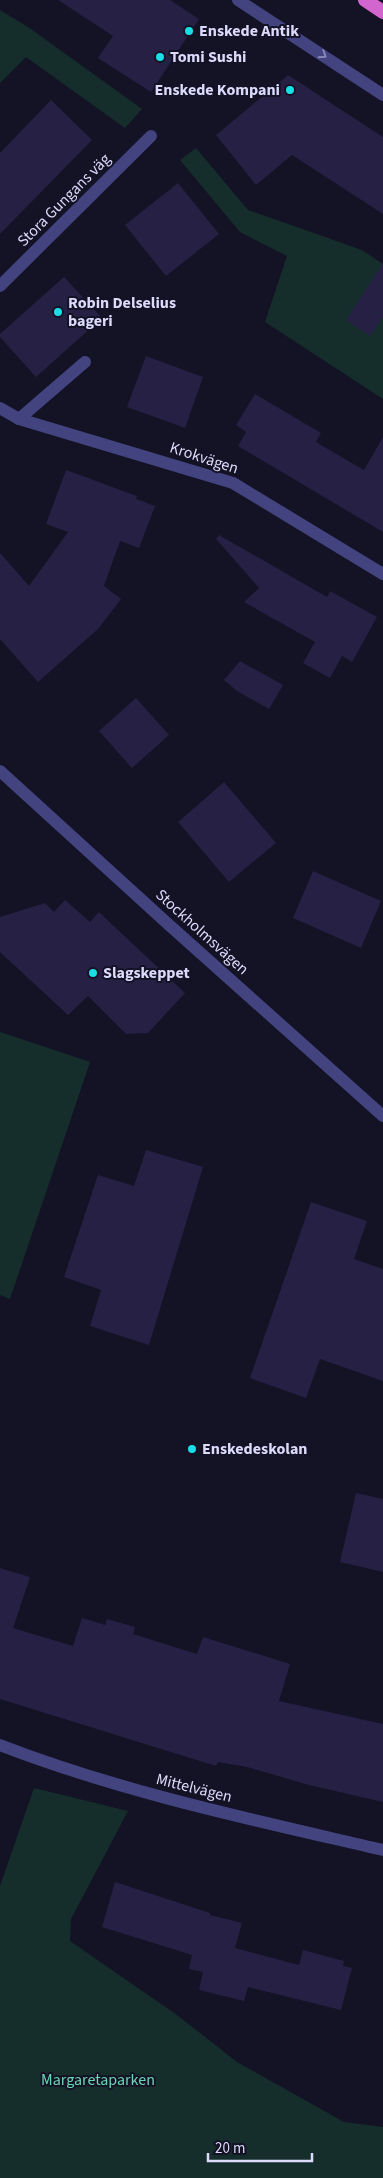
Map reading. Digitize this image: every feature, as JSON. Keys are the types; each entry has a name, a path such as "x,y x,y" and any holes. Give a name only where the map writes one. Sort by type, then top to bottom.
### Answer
{"highway":[{"path":"365,0 383,12"}],"street":[{"path":"238,0 383,95"},
{"name":"Stora Gungans väg","path":"0,286 151,136"},
{"path":"20,418 85,362"},
{"name":"Krokvägen","path":"0,408 20,418 233,483 383,574"},
{"name":"Stockholmsvägen","path":"0,770 168,924 383,1116"},
{"name":"Mittelvägen","path":"0,1746 43,1762 167,1800 383,1850"}],"green space":[{"path":"0,10 28,27 142,109 125,128 26,57 0,83"},
{"path":"196,148 248,210 362,250 383,264 383,399 265,322 287,256 240,232 180,160"},
{"path":"0,1032 90,1062 10,1299 0,1295"},
{"name":"Margaretaparken","path":"34,1788 128,1811 71,1919 70,1941 177,2015 237,2062 344,2122 383,2127 383,2178 0,2178 0,1886"}],"building":[{"path":"58,0 170,0 199,19 151,92 98,58 113,36"},
{"path":"288,75 383,137 383,214 292,155 256,185 216,135"},
{"path":"51,100 92,140 0,234 0,153"},
{"path":"178,183 219,234 166,276 125,225"},
{"path":"383,263 383,317 370,336 346,320"},
{"path":"64,277 102,318 36,377 0,337 0,334"},
{"path":"146,356 203,377 185,428 127,407"},
{"path":"255,394 321,433 316,442 364,470 383,437 383,532 238,446 246,432 236,425"},
{"path":"66,470 137,496 136,499 155,506 139,548 120,541 104,586 121,599 98,629 38,682 0,639 0,553 29,586 68,532 46,524"},
{"path":"219,535 327,597 330,591 377,617 352,662 342,656 330,678 303,663 315,642 244,602 259,588 216,539"},
{"path":"240,661 283,685 269,709 237,691 224,680"},
{"path":"136,698 169,735 132,768 99,731"},
{"path":"224,782 276,843 229,882 178,822"},
{"path":"313,871 381,901 361,948 293,918"},
{"name":"Slagskeppet","path":"65,900 90,922 99,912 185,993 148,1033 126,1034 88,996 68,1015 0,952 0,917 45,903 54,912"},
{"path":"146,1150 203,1167 149,1345 90,1326 101,1290 64,1277 98,1175 134,1186"},
{"path":"311,1202 367,1221 354,1259 383,1269 383,1381 320,1359 306,1398 250,1378"},
{"path":"356,1493 383,1499 383,1572 340,1562"},
{"path":"0,1568 30,1577 13,1628 73,1646 82,1618 105,1625 107,1619 135,1627 133,1634 197,1654 203,1637 290,1664 279,1701 383,1724 383,1802 309,1785 247,1767 218,1762 216,1766 0,1699"},
{"path":"115,1882 210,1913 210,1915 242,1923 235,1948 299,1965 303,1950 344,1961 343,1966 352,1968 341,2010 248,1987 244,2001 199,1990 203,1972 189,1969 192,1955 102,1927"}],"place":[{"name":"Enskede Antik","path":"189,31"},
{"name":"Tomi Sushi","path":"160,57"},
{"name":"Enskede Kompani","path":"290,90"},
{"name":"Robin Delselius bageri","path":"58,312"},
{"name":"Slagskeppet","path":"93,973"},
{"name":"Enskedeskolan","path":"192,1449"}]}
